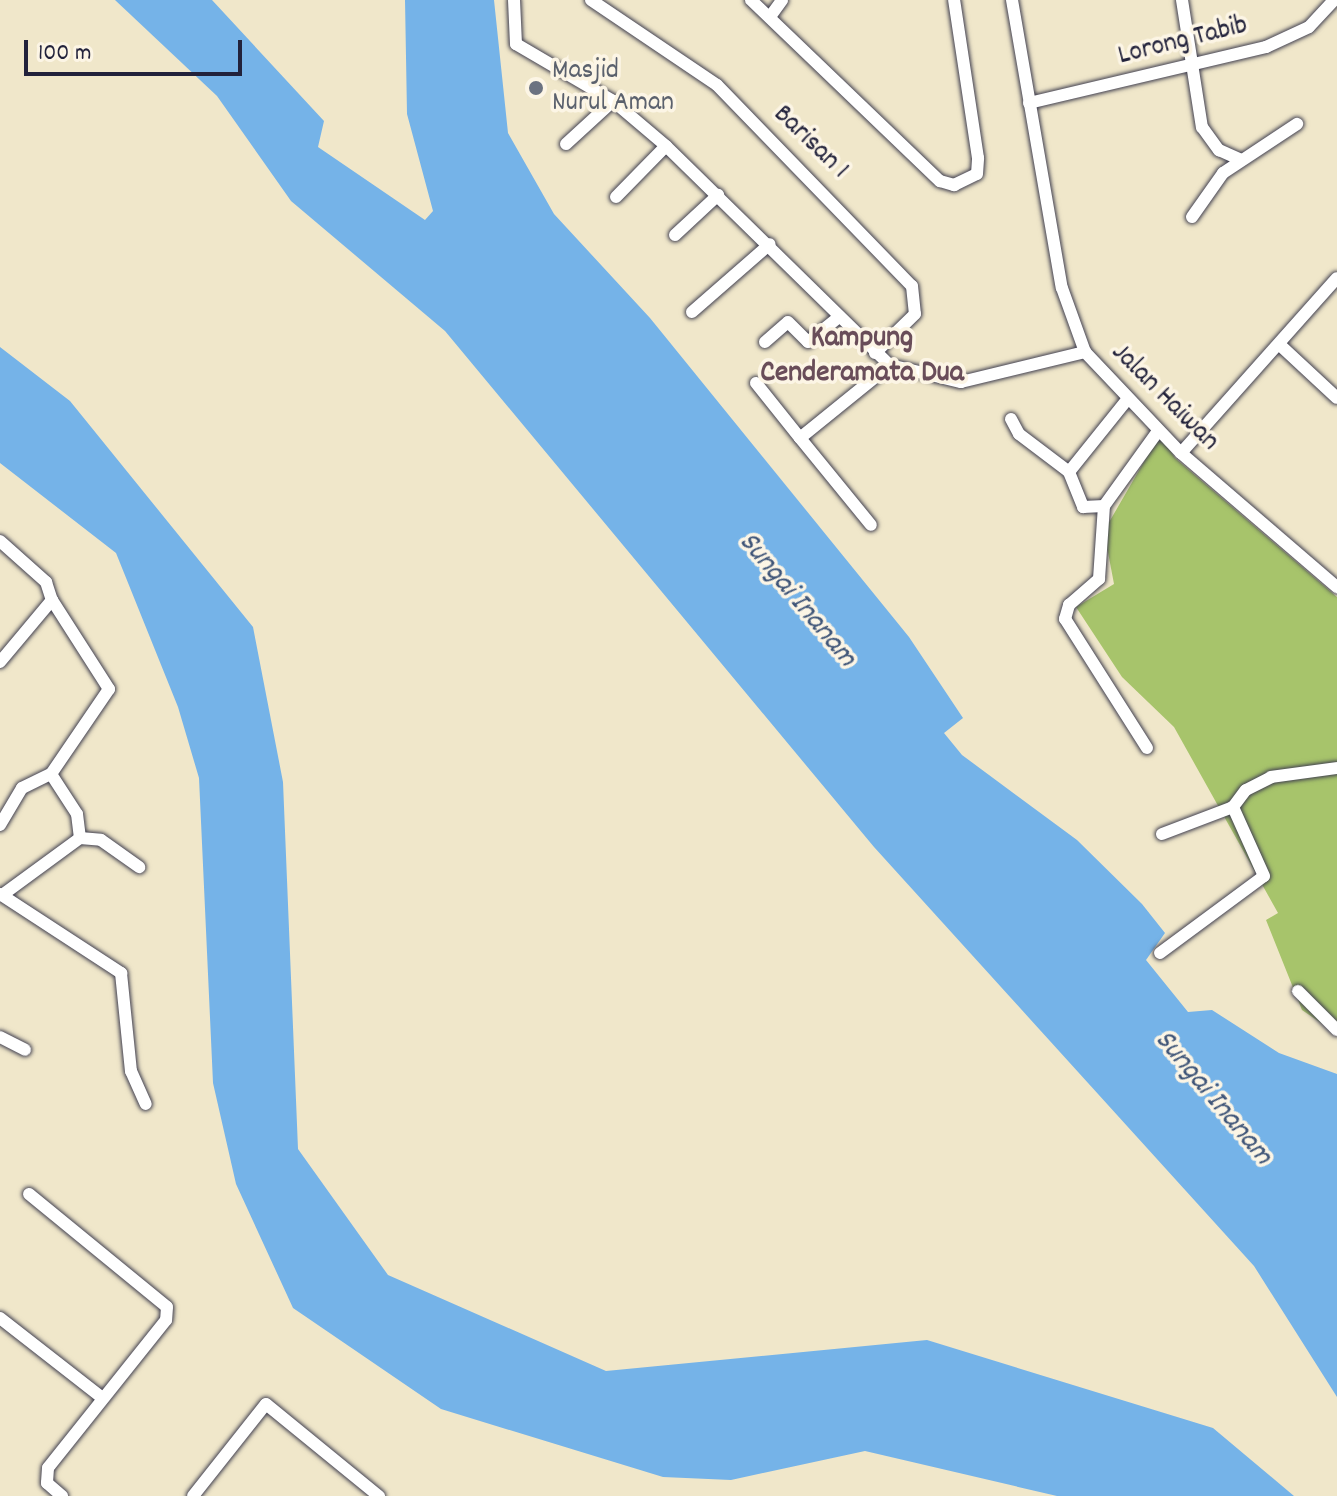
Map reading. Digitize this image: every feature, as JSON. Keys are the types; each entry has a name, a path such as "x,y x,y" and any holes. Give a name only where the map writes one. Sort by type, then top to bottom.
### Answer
{"street":[{"path":"514,0 516,44 613,101 666,146 770,244 838,318 890,365 961,382 1085,352"},
{"name":"Barisan 1","path":"591,0 717,85 912,286 915,314 875,353"},
{"path":"751,0 772,14 940,181 967,183 977,174 954,0"},
{"path":"772,14 782,0"},
{"name":"Jalan Haiwan","path":"1012,0 1067,313 1085,352 1126,401 1181,453 1337,587"},
{"path":"1182,0 1202,127 1219,150 1239,159"},
{"name":"Lorong Tabib","path":"1029,103 1190,66 1309,27 1334,0"},
{"path":"566,144 613,101"},
{"path":"1192,217 1239,159 1297,124"},
{"path":"616,197 666,146"},
{"path":"675,235 718,195"},
{"path":"692,312 770,244"},
{"path":"1181,453 1281,346 1337,278"},
{"path":"765,342 788,322 808,342 838,318"},
{"path":"1281,346 1337,398"},
{"path":"800,438 890,365"},
{"path":"756,383 871,525"},
{"path":"1069,472 1126,401"},
{"path":"1011,419 1019,434 1069,472 1083,507 1104,506"},
{"path":"1147,748 1065,619 1069,605 1099,579 1104,506 1158,431"},
{"path":"0,541 46,582 52,600 109,689 51,774 22,788 0,825"},
{"path":"0,662 52,600"},
{"path":"1162,834 1233,807 1271,777 1337,768"},
{"path":"51,774 77,814 80,838"},
{"path":"1160,953 1264,876 1233,807"},
{"path":"139,867 101,840 80,838 1,894 121,973 131,1071 146,1104"},
{"path":"1298,991 1337,1030"},
{"path":"0,1037 25,1050"},
{"path":"29,1194 167,1307 166,1320 101,1397 45,1474 62,1496"},
{"path":"0,1318 101,1397"},
{"path":"193,1496 266,1404 379,1496"}],"green space":[{"path":"1160,434 1175,458 1337,597 1337,1034 1302,1010 1266,920 1278,913 1174,727 1122,677 1076,607 1114,584 1104,531"}],"water":[{"name":"Sungai Inanam","path":"115,0 212,0 324,121 318,147 425,220 433,211 407,114 405,0 494,0 508,133 554,214 650,318 909,637 963,718 944,733 962,755 1077,840 1142,904 1165,933 1146,960 1188,1012 1212,1010 1279,1053 1337,1074 1337,1397 1254,1266 874,847 445,331 291,201 217,96"},
{"path":"0,347 70,401 253,627 283,782 298,1149 388,1275 606,1371 927,1340 1213,1428 1294,1496 1057,1496 865,1451 731,1480 663,1477 441,1409 293,1308 236,1184 213,1083 199,778 178,707 116,553 0,463"}],"place":[{"name":"Masjid Nurul Aman","path":"536,88"}],"district":[{"name":"Kampung Cenderamata Dua","path":"862,357"}]}
